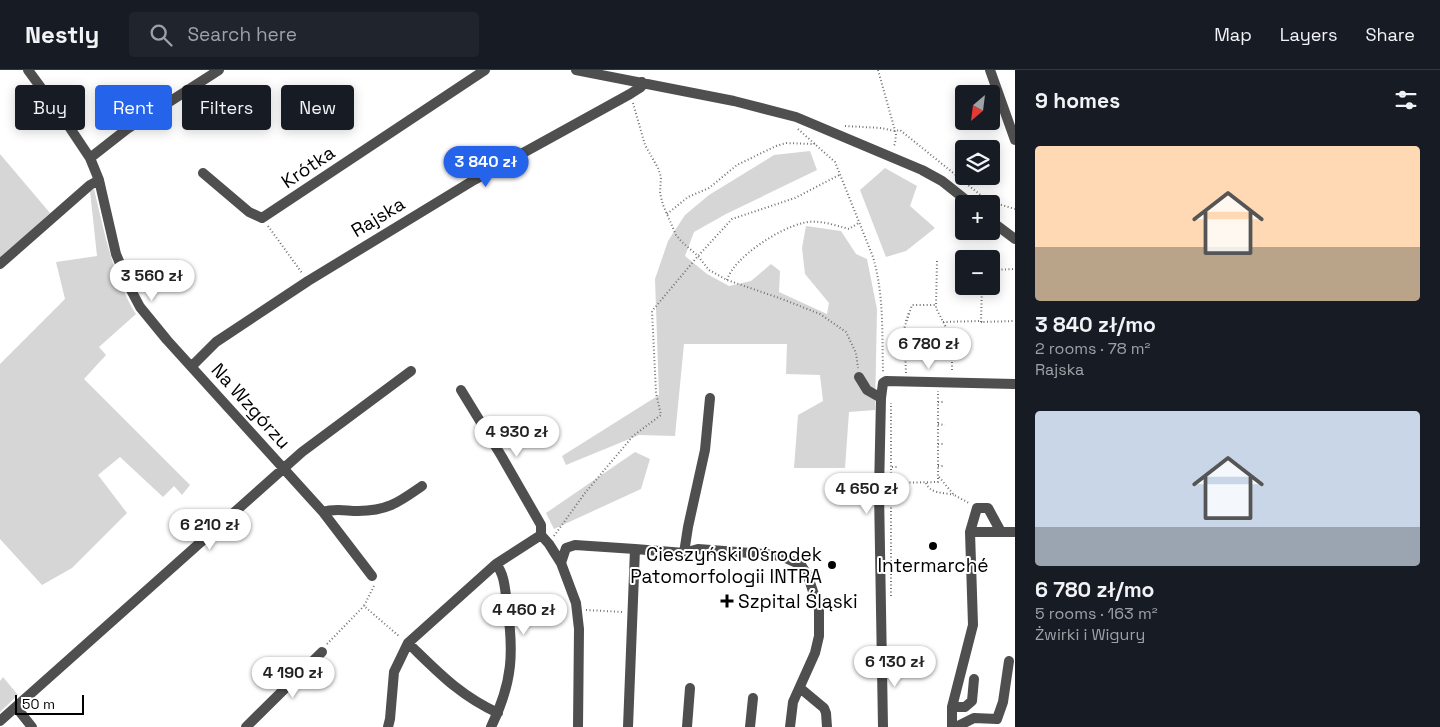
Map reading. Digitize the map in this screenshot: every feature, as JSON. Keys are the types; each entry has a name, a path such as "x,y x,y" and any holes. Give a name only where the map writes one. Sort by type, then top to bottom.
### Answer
{"street":[{"name":"Na Wzgórzu","path":"28,70 90,158 99,180 111,239 131,290 149,319 278,462 282,469 323,512 372,576"},
{"path":"90,158 127,129 219,70"},
{"name":"Krótka","path":"262,218 485,70"},
{"path":"576,70 734,101 796,117 934,176 960,195"},
{"path":"990,70 1015,140"},
{"name":"Rajska","path":"192,366 216,342 308,280 474,180 630,94 641,87 642,82"},
{"path":"203,172 249,212 262,218"},
{"path":"0,264 90,185 99,180"},
{"path":"1000,228 1015,239"},
{"path":"0,721 282,469 411,370"},
{"path":"859,377 867,390 886,397"},
{"path":"883,727 879,491 886,397 883,383 886,381 1015,384"},
{"path":"461,390 542,525 541,535 549,544 560,563 577,606 579,629 578,727"},
{"path":"684,553 705,450 710,398"},
{"path":"323,512 338,509 368,511 395,505 422,486"},
{"path":"1002,532 988,508 977,508 970,532 973,625 952,708 954,727 974,718 997,720 1003,702 1009,662"},
{"path":"970,532 1015,532"},
{"path":"388,727 394,672 408,643 496,564 541,535"},
{"path":"560,563 566,548 575,545 684,553 698,549 765,554 781,556 801,565 808,576 819,610 819,628 815,653 793,702 790,727"},
{"path":"628,727 636,549"},
{"path":"491,727 506,692 511,671 511,633 503,576 496,564"},
{"path":"408,643 459,691 498,713"},
{"path":"246,727 323,650"},
{"path":"952,708 965,707 972,701 974,678"},
{"path":"687,727 690,688"},
{"path":"800,688 824,708 827,727"},
{"path":"750,727 753,698"},
{"path":"16,707 32,727"}],"path":[{"path":"878,70 895,131 895,144 886,155"},
{"path":"630,94 644,145 658,168 661,177 662,199 676,235 698,256 709,270 726,280 820,314 846,332 856,353 859,377"},
{"path":"839,126 900,130 988,201 1015,209"},
{"path":"796,127 835,162 860,222 876,267 881,308 883,363"},
{"path":"814,143 817,138"},
{"path":"667,214 688,197 709,188 737,165 776,146 814,143"},
{"path":"549,544 585,493 632,436 661,415 656,393 652,311 732,219 795,198 841,174"},
{"path":"262,218 308,280"},
{"path":"726,280 733,267 760,244 785,229 803,223 815,222 848,229 860,222"},
{"path":"937,261 936,305 952,339 952,376"},
{"path":"1000,270 1015,269"},
{"path":"982,295 982,322"},
{"path":"906,368 904,328 913,304 936,305"},
{"path":"943,322 1015,321"},
{"path":"892,483 938,482 938,386"},
{"path":"886,397 892,483 891,598"},
{"path":"938,402 944,402"},
{"path":"938,424 944,425"},
{"path":"938,444 945,444"},
{"path":"938,466 945,466"},
{"path":"904,476 904,483"},
{"path":"938,476 954,495"},
{"path":"926,482 927,487 932,491 954,495 977,508"},
{"path":"323,650 364,606 376,582 372,576"},
{"path":"364,606 408,643"},
{"path":"577,606 628,612"}],"shaded area":[{"path":"810,151 817,170 726,214 694,232 685,256 707,274 729,286 751,281 771,264 780,271 779,292 827,314 829,303 805,274 802,248 806,226 841,231 856,254 867,259 877,309 875,410 849,412 845,468 794,468 798,415 823,401 820,375 786,374 787,344 684,344 675,436 639,435 566,465 562,456 659,395 655,279 668,241 685,215 709,195 774,155"},
{"path":"0,154 50,213 0,259"},
{"path":"885,168 917,186 910,206 935,228 906,251 886,257 860,190"},
{"path":"94,189 115,270 136,314 99,347 106,355 84,379 190,485 182,495 174,486 163,497 120,457 98,475 127,513 72,568 42,585 0,539 0,364 65,299 56,262 97,256 90,191"},
{"path":"635,452 650,459 641,489 554,529 546,513"},
{"path":"3,677 18,695 0,712 0,681"}],"place":[{"name":"Intermarché","path":"933,546"},
{"name":"Cieszyński Ośrodek Patomorfologii INTRA","path":"832,565"},
{"name":"Szpital Śląski","path":"727,601"}]}
